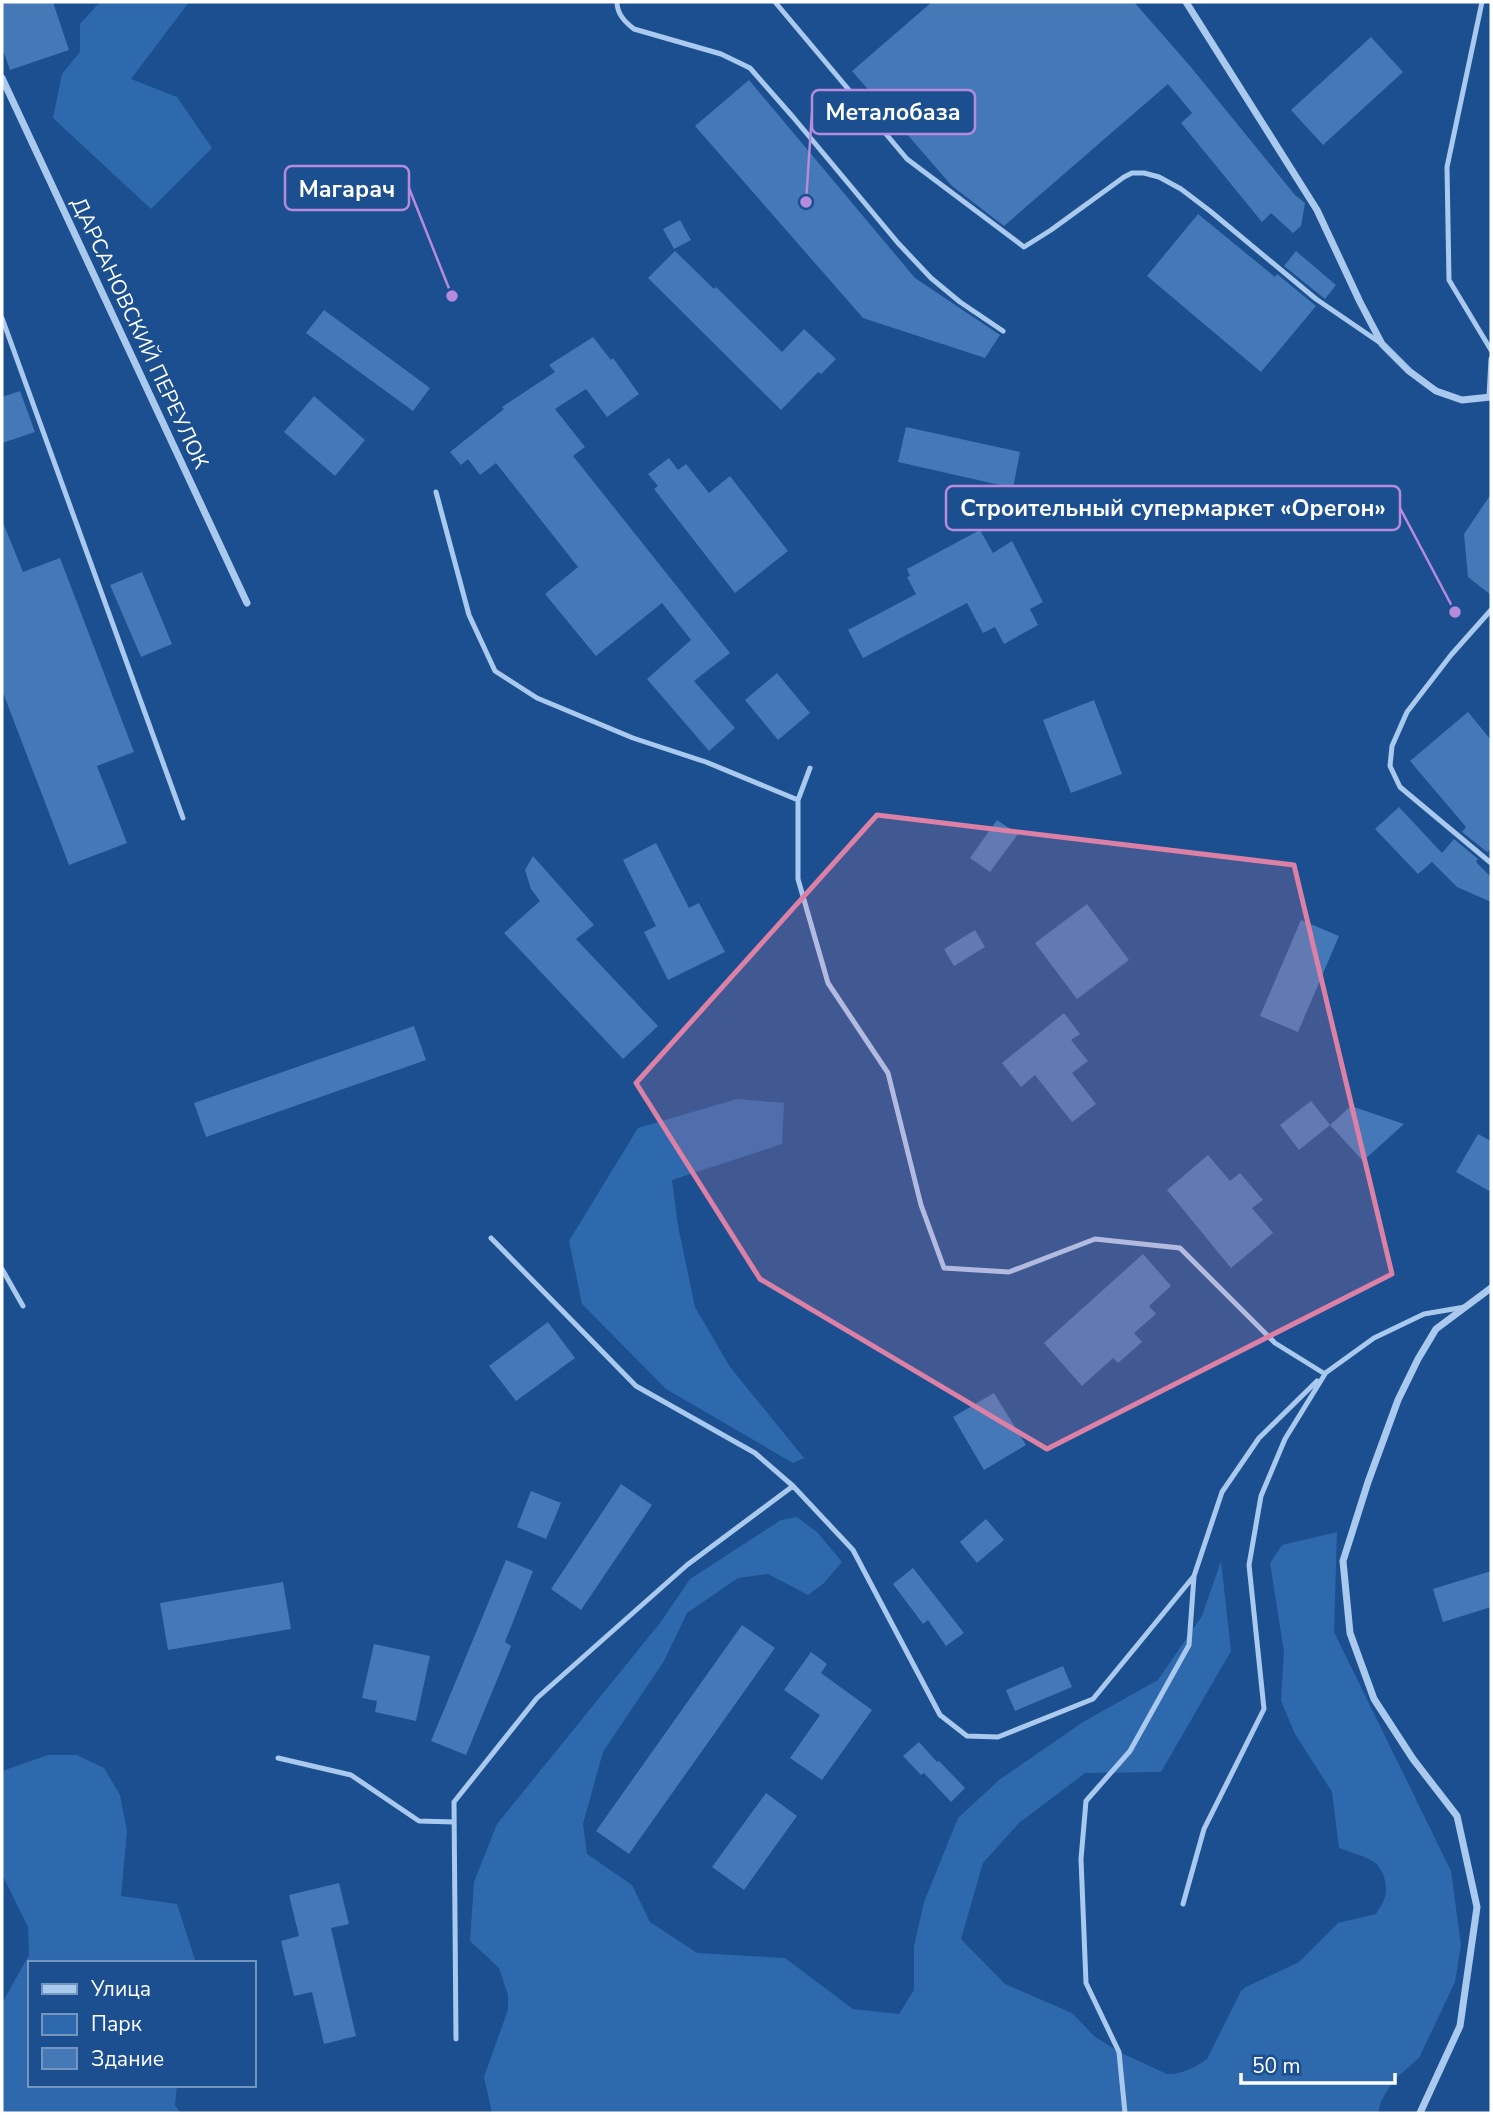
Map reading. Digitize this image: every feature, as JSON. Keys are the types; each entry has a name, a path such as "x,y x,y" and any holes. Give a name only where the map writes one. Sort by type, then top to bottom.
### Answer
{"street":[{"path":"1186,2 1317,210 1382,344 1409,371 1436,391 1462,400 1490,397"},
{"name":"ДАРСАНОВСКИЙ ПЕРЕУЛОК","path":"2,78 247,603"},
{"path":"1420,2113 1460,2026 1477,1907 1457,1816 1413,1759 1374,1699 1350,1633 1343,1561 1398,1400 1418,1359 1436,1329 1491,1288"}],"lane":[{"path":"617,2 624,20 634,29 721,54 750,68 923,269 960,302 1003,331"},
{"path":"775,2 907,159 1024,247 1132,173 1159,177 1196,200 1316,299 1382,344"},
{"path":"1482,2 1447,167 1449,279 1491,350"},
{"path":"2,318 183,818"},
{"path":"1490,397 1491,359"},
{"path":"436,492 468,615 495,671 537,698 633,738 706,762 798,800"},
{"path":"1491,610 1451,655 1407,712 1391,746 1390,766 1400,787 1491,863"},
{"path":"810,768 798,800 798,880 828,983 888,1073 921,1205 944,1268 1009,1272 1095,1239 1180,1248 1275,1343 1325,1374"},
{"path":"491,1238 636,1386 755,1453 793,1486 853,1550 940,1716 967,1735 998,1737 1093,1699 1194,1576"},
{"path":"2,1269 23,1306"},
{"path":"1125,2113 1119,2052 1086,1983 1081,1859 1086,1801 1130,1751 1189,1645 1194,1576 1222,1492 1259,1438 1325,1374 1374,1338 1424,1314 1465,1307"},
{"path":"1183,1904 1204,1829 1264,1709 1249,1565 1261,1496 1285,1439 1325,1374"},
{"path":"456,2039 454,1802 537,1698 687,1566 793,1486"},
{"path":"278,1758 351,1775 419,1821 454,1822"}],"highlighted area":[{"path":"877,815 1294,865 1392,1274 1047,1449 760,1279 636,1083"}],"green space":[{"path":"100,2 189,2 131,79 177,97 212,148 151,209 53,118 62,74 80,52 80,24"},
{"path":"737,1099 784,1103 782,1144 672,1180 678,1226 695,1307 730,1367 804,1458 793,1463 666,1389 582,1304 569,1241 638,1128"},
{"path":"797,1517 818,1533 842,1562 824,1583 808,1595 768,1574 738,1578 687,1613 664,1661 603,1752 583,1824 587,1854 632,1885 650,1922 697,1953 785,1958 853,2009 899,2014 914,1990 914,1946 924,1902 958,1818 999,1780 1083,1722 1158,1680 1202,1616 1221,1561 1231,1651 1161,1772 1085,1773 1019,1823 983,1863 961,1939 1005,1984 1072,2013 1094,2036 1119,2052 1167,2074 1183,2072 1198,2065 1207,2059 1241,1991 1299,1962 1338,1923 1376,1914 1385,1895 1384,1878 1379,1867 1367,1858 1339,1848 1332,1792 1295,1734 1281,1701 1284,1652 1270,1563 1282,1545 1337,1532 1334,1632 1451,1871 1461,1945 1455,1982 1419,2058 1393,2081 1381,2101 1378,2113 492,2113 484,2077 508,2010 508,1995 499,1968 470,1941 474,1882 497,1824 660,1623 690,1579 781,1520"},
{"path":"48,1755 77,1755 104,1768 120,1795 127,1831 121,1896 177,1904 195,1961 28,1961 28,2087 177,2087 175,2105 180,2113 2,2113 2,2003 29,1955 28,1927 2,1874 2,1775 5,1770"}],"building":[{"path":"2,2 53,2 69,50 10,70 2,47"},
{"path":"932,2 1134,2 1295,195 1305,203 1301,226 1293,233 1271,213 1262,222 1181,123 1192,113 1168,84 1004,226 952,186 852,71"},
{"path":"1371,37 1403,72 1323,145 1291,110"},
{"path":"749,80 915,278 1000,335 985,358 863,318 695,126"},
{"path":"1198,214 1275,277 1277,274 1316,306 1261,372 1147,276"},
{"path":"680,220 691,240 674,249 663,229"},
{"path":"675,251 782,352 804,329 836,359 821,374 818,372 781,410 648,278"},
{"path":"1296,251 1336,285 1325,299 1284,266"},
{"path":"324,310 430,388 413,411 306,333"},
{"path":"593,337 611,360 613,358 639,394 607,417 586,389 555,409 585,447 573,456 730,653 694,681 735,728 709,751 647,679 691,640 662,603 596,656 545,594 578,567 496,463 480,475 468,459 461,465 450,452 504,409 502,407 555,372 549,365"},
{"path":"20,391 35,432 2,443 2,397"},
{"path":"314,396 365,440 335,476 284,432"},
{"path":"906,427 1020,452 1013,488 898,462"},
{"path":"669,458 678,470 686,464 709,493 730,476 788,551 735,593 654,489 658,486 648,474"},
{"path":"1491,494 1491,595 1468,577 1464,534"},
{"path":"2,520 23,572 60,558 134,752 97,766 127,843 69,865 2,690"},
{"path":"980,530 993,553 1012,541 1043,602 1030,609 1038,625 1004,644 995,627 983,633 967,603 863,658 848,630 916,594 907,577 910,576 907,569"},
{"path":"142,572 172,644 141,657 110,585"},
{"path":"777,673 810,713 778,740 745,700"},
{"path":"1094,700 1122,774 1071,793 1043,720"},
{"path":"1468,712 1491,740 1491,849 1487,852 1462,832 1466,827 1410,761"},
{"path":"1399,807 1442,853 1454,839 1478,859 1476,862 1491,877 1491,902 1457,887 1433,861 1418,874 1375,829"},
{"path":"997,820 1018,834 990,872 970,858"},
{"path":"656,843 689,908 699,903 725,952 668,980 644,932 656,926 623,860"},
{"path":"533,856 594,925 576,939 658,1026 623,1059 504,933 540,901 531,889 525,870"},
{"path":"1087,904 1129,960 1077,999 1035,943"},
{"path":"1301,920 1339,936 1298,1032 1260,1016"},
{"path":"975,930 985,947 954,966 944,949"},
{"path":"1064,1013 1080,1034 1071,1040 1088,1061 1072,1073 1096,1104 1072,1122 1035,1075 1021,1087 1002,1063"},
{"path":"414,1026 426,1060 206,1137 194,1103"},
{"path":"1311,1101 1330,1125 1299,1150 1280,1125"},
{"path":"1351,1106 1404,1124 1363,1161 1330,1125"},
{"path":"1478,1134 1491,1141 1491,1192 1456,1172"},
{"path":"1208,1155 1230,1181 1240,1173 1263,1200 1252,1208 1273,1233 1231,1268 1167,1190"},
{"path":"1143,1254 1171,1286 1149,1306 1156,1314 1134,1333 1142,1342 1118,1363 1113,1358 1082,1386 1044,1343"},
{"path":"548,1322 575,1358 516,1401 489,1366"},
{"path":"994,1393 1026,1445 984,1470 953,1417"},
{"path":"621,1484 652,1505 581,1610 551,1589"},
{"path":"531,1491 561,1503 546,1539 517,1527"},
{"path":"986,1519 1004,1540 977,1563 960,1542"},
{"path":"506,1560 533,1571 505,1642 511,1646 466,1755 431,1741"},
{"path":"913,1568 964,1633 946,1646 928,1620 923,1624 893,1584"},
{"path":"1491,1571 1491,1607 1443,1622 1433,1589"},
{"path":"283,1582 291,1629 168,1650 160,1603"},
{"path":"742,1625 775,1648 629,1854 596,1831"},
{"path":"374,1644 430,1656 416,1721 375,1712 377,1701 362,1698"},
{"path":"811,1652 827,1664 821,1673 872,1710 822,1780 790,1758 820,1715 784,1690"},
{"path":"1063,1666 1072,1687 1015,1711 1006,1690"},
{"path":"919,1742 965,1788 951,1802 924,1773 921,1775 903,1756"},
{"path":"766,1793 797,1816 744,1890 712,1867"},
{"path":"339,1883 349,1924 331,1928 356,2036 324,2044 312,1992 294,1996 281,1941 299,1936 289,1895"}],"place":[{"name":"Металобаза","path":"806,202"},
{"name":"Магарач","path":"452,296"},
{"name":"Строительный супермаркет «Орегон»","path":"1455,612"}]}
